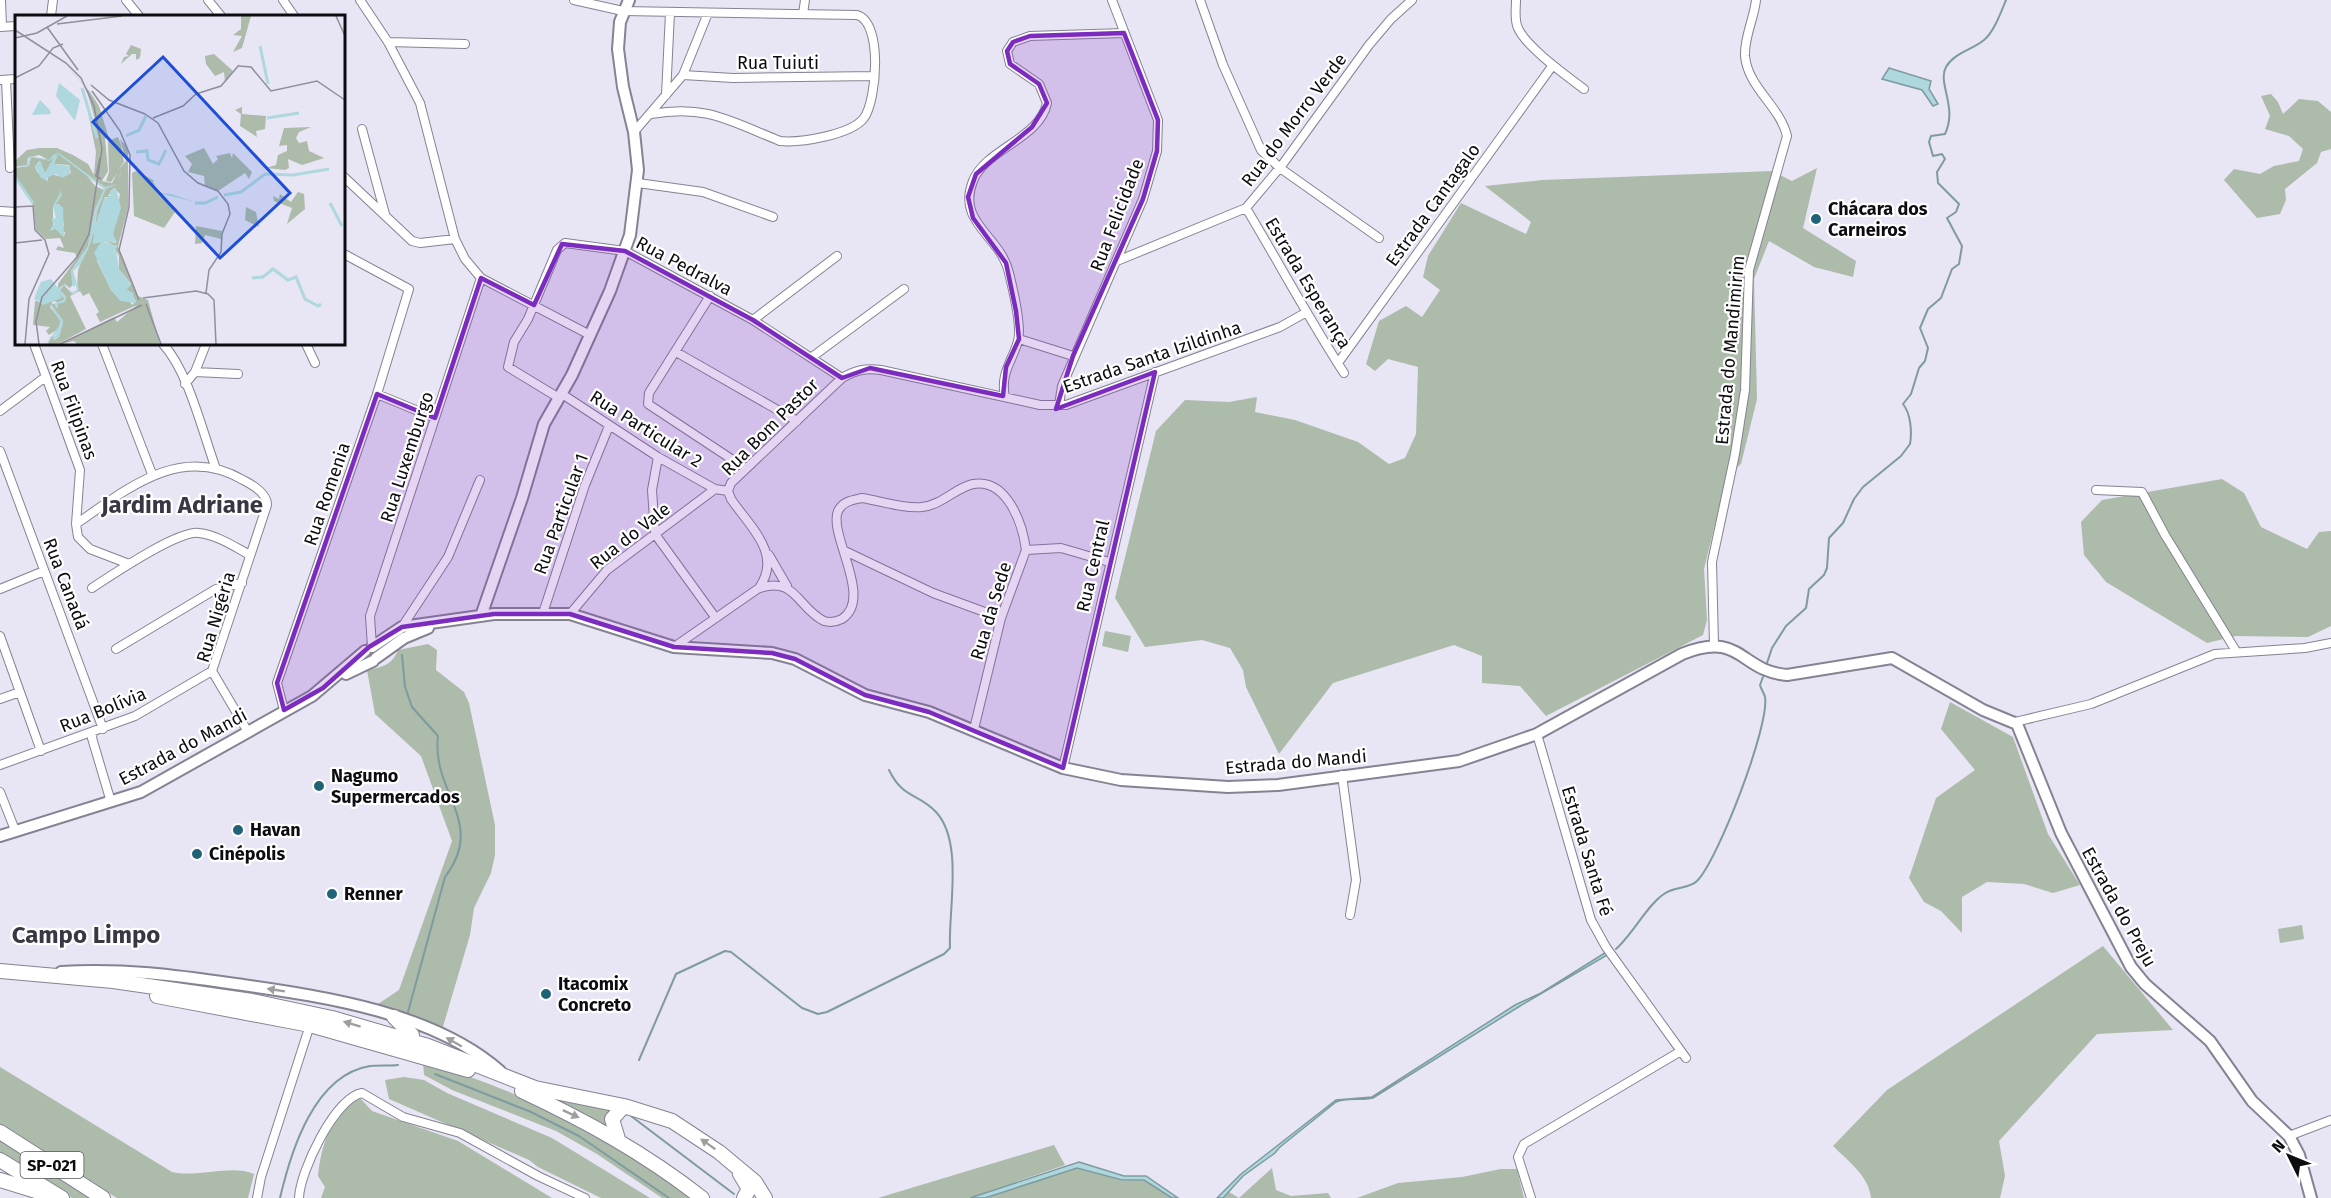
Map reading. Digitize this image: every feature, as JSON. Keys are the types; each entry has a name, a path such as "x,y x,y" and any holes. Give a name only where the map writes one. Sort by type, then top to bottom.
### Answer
{"highway":[{"path":"3,974 111,988 310,1025 469,1070 512,1086 586,1121 618,1139 702,1198"},
{"path":"3,974 113,981 252,1001 332,1018 410,1041 535,1088 624,1106 672,1121 755,1182 765,1198"},
{"path":"389,1046 404,1045 410,1041 412,1035 411,1030 394,1017"},
{"path":"618,1139 612,1119 624,1106"},
{"name":"SP-021","path":"0,1132 103,1198"},
{"name":"SP-021","path":"0,1160 61,1198"},
{"path":"735,1166 749,1190 744,1198"},
{"path":"0,1180 33,1192 61,1198"}],"main road":[{"path":"481,616 519,508 536,444 548,415 561,396 590,335 625,251 638,183 634,132 619,57 620,22 629,0"},
{"name":"Estrada do Mandi","path":"0,836 141,792 312,696 338,677 369,649 402,627 451,619 543,613 570,614 674,647 782,656 806,664 865,695 918,708 974,729 1046,764 1121,780 1228,787 1278,784 1439,765 1537,734 1682,654 1714,645"},
{"name":"Estrada do Mandi","path":"338,677 375,659 411,634 451,619"},
{"path":"1714,645 1736,652 1771,672 1787,675 1892,658 1983,710 2015,722"},
{"path":"369,649 365,658 375,659"},
{"name":"Estrada do Preju","path":"2015,722 2061,833 2131,967 2145,984 2210,1041 2252,1101 2289,1136 2297,1151 2311,1198"},
{"path":"3,974 110,969 171,974 334,1000 394,1017 443,1036 491,1064 502,1074"}],"street":[{"path":"1,0 1,27"},
{"path":"51,15 53,0"},
{"path":"126,0 138,15"},
{"path":"208,0 220,15"},
{"path":"283,0 293,15"},
{"path":"360,0 388,42 411,83 426,120 455,240 465,259 481,278 590,335"},
{"path":"574,0 623,11 857,15 867,21 871,30 875,55 869,106 863,119 854,126 818,138 791,142 780,141 712,113 684,109 651,114"},
{"path":"803,14 805,0"},
{"name":"Rua Felicidade","path":"1059,405 1062,386 1073,356 1117,261 1143,199 1155,163 1158,120 1112,0"},
{"path":"1200,0 1223,65 1262,150 1280,168 1379,238"},
{"name":"Rua do Morro Verde","path":"1117,261 1246,208 1280,168 1369,45 1391,19 1412,0"},
{"path":"1516,0 1517,27 1553,65 1584,89"},
{"name":"Estrada do Mandimirim","path":"1714,645 1712,562 1736,454 1745,390 1749,270 1787,141 1784,125 1762,94 1746,64 1745,48 1756,0"},
{"path":"666,95 670,13"},
{"path":"634,132 683,75 708,13"},
{"path":"1005,397 1003,376 1019,339 1006,263 974,218 968,204 976,174 1032,127 1046,109 1046,97 1039,84 1010,64 1007,51 1013,42 1030,36 1124,33"},
{"path":"388,42 465,44"},
{"name":"Estrada Cantagalo","path":"1338,363 1553,65"},
{"name":"Rua Tuiuti","path":"683,75 754,78 874,76"},
{"path":"3,80 10,168"},
{"path":"362,129 386,215"},
{"path":"345,178 416,243 455,240"},
{"path":"638,183 703,192 773,217"},
{"name":"Estrada Esperança","path":"1246,208 1305,313 1344,373"},
{"path":"0,211 15,212"},
{"name":"Rua Pedralva","path":"513,372 508,367 510,354 562,244 576,243 625,251 753,320 842,378"},
{"name":"Rua Romenia","path":"285,710 278,683 377,394 408,287 345,255"},
{"path":"753,320 837,256"},
{"name":"Rua Luxemburgo","path":"369,649 370,616 481,278"},
{"path":"812,357 904,289"},
{"path":"710,296 649,393 648,404 652,410 745,468"},
{"name":"Estrada Santa Izildinha","path":"1005,397 1040,405 1059,405 1091,397 1280,327 1305,313"},
{"path":"1019,339 1073,356"},
{"name":"Rua Filipinas","path":"34,345 44,378 80,470 76,524"},
{"path":"102,345 152,474"},
{"path":"129,564 85,545 78,537 76,524 152,474 182,468 215,466 185,384 171,354 164,345"},
{"path":"185,384 195,372 206,345"},
{"path":"306,345 315,363"},
{"path":"676,352 797,421"},
{"name":"Rua Bom Pastor","path":"845,551 853,598 850,611 843,618 833,622 820,619 789,589 767,551 731,499 728,491 731,483 842,378 859,369 870,368 1005,397"},
{"path":"195,372 238,374"},
{"name":"Rua Particular 2","path":"513,372 561,396 658,457 715,489"},
{"name":"Rua Central","path":"1063,768 1109,562 1155,372"},
{"path":"0,411 44,378"},
{"path":"377,394 435,418"},
{"name":"Rua Particular 1","path":"543,613 585,485 609,426"},
{"name":"Rua Canadá","path":"0,451 103,729"},
{"path":"658,457 652,490 655,534 715,617"},
{"name":"Rua Nigéria","path":"215,466 254,487 266,498 267,505 212,671 248,732"},
{"path":"402,627 448,557 480,480"},
{"path":"1001,618 933,593 845,551 837,518 845,503 862,498 926,507 974,484 990,488 1004,496 1020,523 1026,550"},
{"path":"715,489 728,491"},
{"name":"Rua do Vale","path":"570,614 607,570 715,489"},
{"path":"2096,490 2142,492 2165,536 2236,651"},
{"path":"92,588 129,564 191,533 207,535 250,555"},
{"name":"Rua da Sede","path":"974,729 1001,618 1026,550 1061,548 1109,562"},
{"path":"759,588 768,571 767,551"},
{"path":"0,589 44,571"},
{"path":"116,649 216,589 242,583"},
{"path":"674,647 759,588 777,583 789,589"},
{"path":"0,636 41,751"},
{"path":"2015,722 2091,704 2215,654 2331,644"},
{"name":"Rua Bolívia","path":"0,765 103,729 157,704 212,671"},
{"path":"0,699 20,692"},
{"path":"93,732 92,738 111,802"},
{"name":"Estrada Santa Fé","path":"1531,1198 1518,1157 1524,1144 1684,1054 1606,947 1591,920 1537,734"},
{"path":"1342,775 1356,880 1350,915"},
{"path":"0,792 15,830"},
{"path":"257,1198 261,1177 310,1025"},
{"path":"299,1198 302,1175 319,1138 348,1101 362,1093 403,1118 460,1133 538,1176 585,1198"},
{"path":"2289,1136 2331,1120"}],"highlighted area":[{"path":"1124,33 1158,120 1157,151 1143,199 1073,356 1056,409 1155,372 1063,768 929,712 865,695 795,659 772,653 674,647 570,614 494,614 402,627 369,647 323,688 284,710 277,683 377,394 435,418 481,278 534,305 562,244 625,251 753,320 842,378 870,368 1003,396 1006,367 1019,339 1016,311 1006,263 973,218 968,197 976,174 1032,127 1047,103 1039,84 1010,64 1007,51 1013,42 1030,36"}],"shaded area":[{"path":"1889,68 1931,81 1929,89 1938,104 1933,106 1922,90 1882,79"},
{"path":"2271,94 2278,102 2283,114 2299,99 2318,101 2331,112 2331,149 2321,152 2317,163 2285,189 2286,200 2280,214 2257,218 2224,180 2234,169 2260,174 2274,166 2299,161 2303,149 2289,136 2265,129 2270,116 2261,96"},
{"path":"1817,168 1803,228 1856,261 1853,277 1814,267 1769,241 1754,279 1757,399 1741,464 1727,476 1704,569 1707,620 1703,635 1546,716 1520,686 1482,683 1482,656 1454,645 1333,683 1279,754 1246,687 1243,670 1230,648 1202,640 1145,647 1115,598 1156,431 1185,400 1229,402 1257,397 1255,412 1295,420 1358,442 1389,464 1405,458 1416,434 1418,367 1388,359 1375,371 1366,364 1379,321 1406,306 1422,317 1440,290 1423,277 1428,256 1461,203 1526,234 1531,222 1485,186 1543,180 1772,171 1792,181"},
{"path":"2222,479 2244,493 2261,527 2307,549 2319,532 2331,531 2331,626 2308,637 2236,636 2207,643 2106,582 2084,555 2081,522 2102,500"},
{"path":"1105,631 1131,636 1128,652 1102,646"},
{"path":"428,644 437,650 436,670 464,692 469,703 495,825 495,855 491,873 474,908 470,935 442,1030 378,1004 399,990 452,841 421,756 375,714 367,670 386,665 398,650"},
{"path":"1950,702 2013,737 2048,834 2080,885 2053,893 2024,884 1987,882 1962,897 1962,933 1941,911 1924,902 1909,878 1936,798 1975,770 1941,729"},
{"path":"2302,925 2304,939 2280,943 2278,929"},
{"path":"2103,946 2173,1030 2097,1034 1999,1141 2005,1176 2000,1198 1871,1198 1862,1176 1833,1146 1887,1090"},
{"path":"1608,951 1609,954 1520,1006 1373,1098 1336,1102 1275,1153 1243,1176 1223,1198 1217,1198 1241,1174 1336,1100 1372,1097 1515,1005 1541,993"},
{"path":"423,1062 496,1087 563,1117 628,1154 691,1198 662,1198 597,1154 556,1131 452,1090 424,1075"},
{"path":"0,1067 172,1172 235,1170 254,1174 248,1198 117,1198 0,1127"},
{"path":"404,1077 424,1080 447,1093 552,1138 650,1198 601,1198 538,1167 529,1160 389,1099 385,1080"},
{"path":"358,1096 372,1111 458,1141 552,1198 321,1198 325,1187 318,1176 325,1142 334,1121"},
{"path":"546,1097 610,1110 608,1130"},
{"path":"0,1136 97,1198 72,1198 0,1152"},
{"path":"1054,1145 1065,1165 969,1198 878,1198"},
{"path":"1079,1162 1124,1176 1146,1176 1178,1198 1172,1198 1144,1180 1122,1180 1077,1168 985,1198 970,1198"},
{"path":"1077,1168 1123,1181 1144,1180 1172,1198 985,1198"},
{"path":"1272,1168 1276,1190 1291,1196 1328,1193 1331,1198 1239,1198"},
{"path":"1501,1169 1517,1169 1524,1198 1357,1198 1398,1183 1462,1177"},
{"path":"1229,1192 1239,1198 1223,1198"}],"waterway":[{"path":"1767,663 1772,648 1786,626 1806,608 1809,589 1824,575 1827,568 1829,538 1843,523 1854,499 1863,487 1901,456 1910,444 1910,423 1903,404 1911,394 1928,348 1920,328 1928,309 1941,298 1952,269 1959,264 1962,246 1947,218 1956,212 1959,204 1938,183 1937,172 1945,159 1942,154 1933,156 1929,142 1931,136 1945,134 1948,124 1949,105 1944,80 1946,67 1958,55 1988,36 2006,0"},
{"path":"402,655 405,687 412,707 438,736 438,756 442,774 455,807 461,840 456,857 445,877 408,1012"},
{"path":"1616,949 1658,898 1668,892 1694,884 1706,868 1729,821 1751,762 1764,712 1765,697 1760,685 1763,677"},
{"path":"639,1060 676,974 725,951 731,952 802,1008 818,1014 827,1012 944,954 950,948 953,877 950,841 945,825 929,806 905,791 889,770"},
{"path":"280,1198 299,1138 320,1099 334,1084 351,1072 370,1066 398,1065"},
{"path":"435,1074 531,1112 579,1136 669,1198"},
{"path":"631,1116 734,1194"}],"place":[{"name":"Chácara dos Carneiros","path":"1816,219"},
{"name":"Nagumo Supermercados","path":"319,786"},
{"name":"Havan","path":"238,830"},
{"name":"Cinépolis","path":"197,854"},
{"name":"Renner","path":"332,894"},
{"name":"Itacomix Concreto","path":"546,994"}],"district":[{"name":"Jardim Adriane","path":"182,505"},
{"name":"Campo Limpo","path":"86,935"}]}
